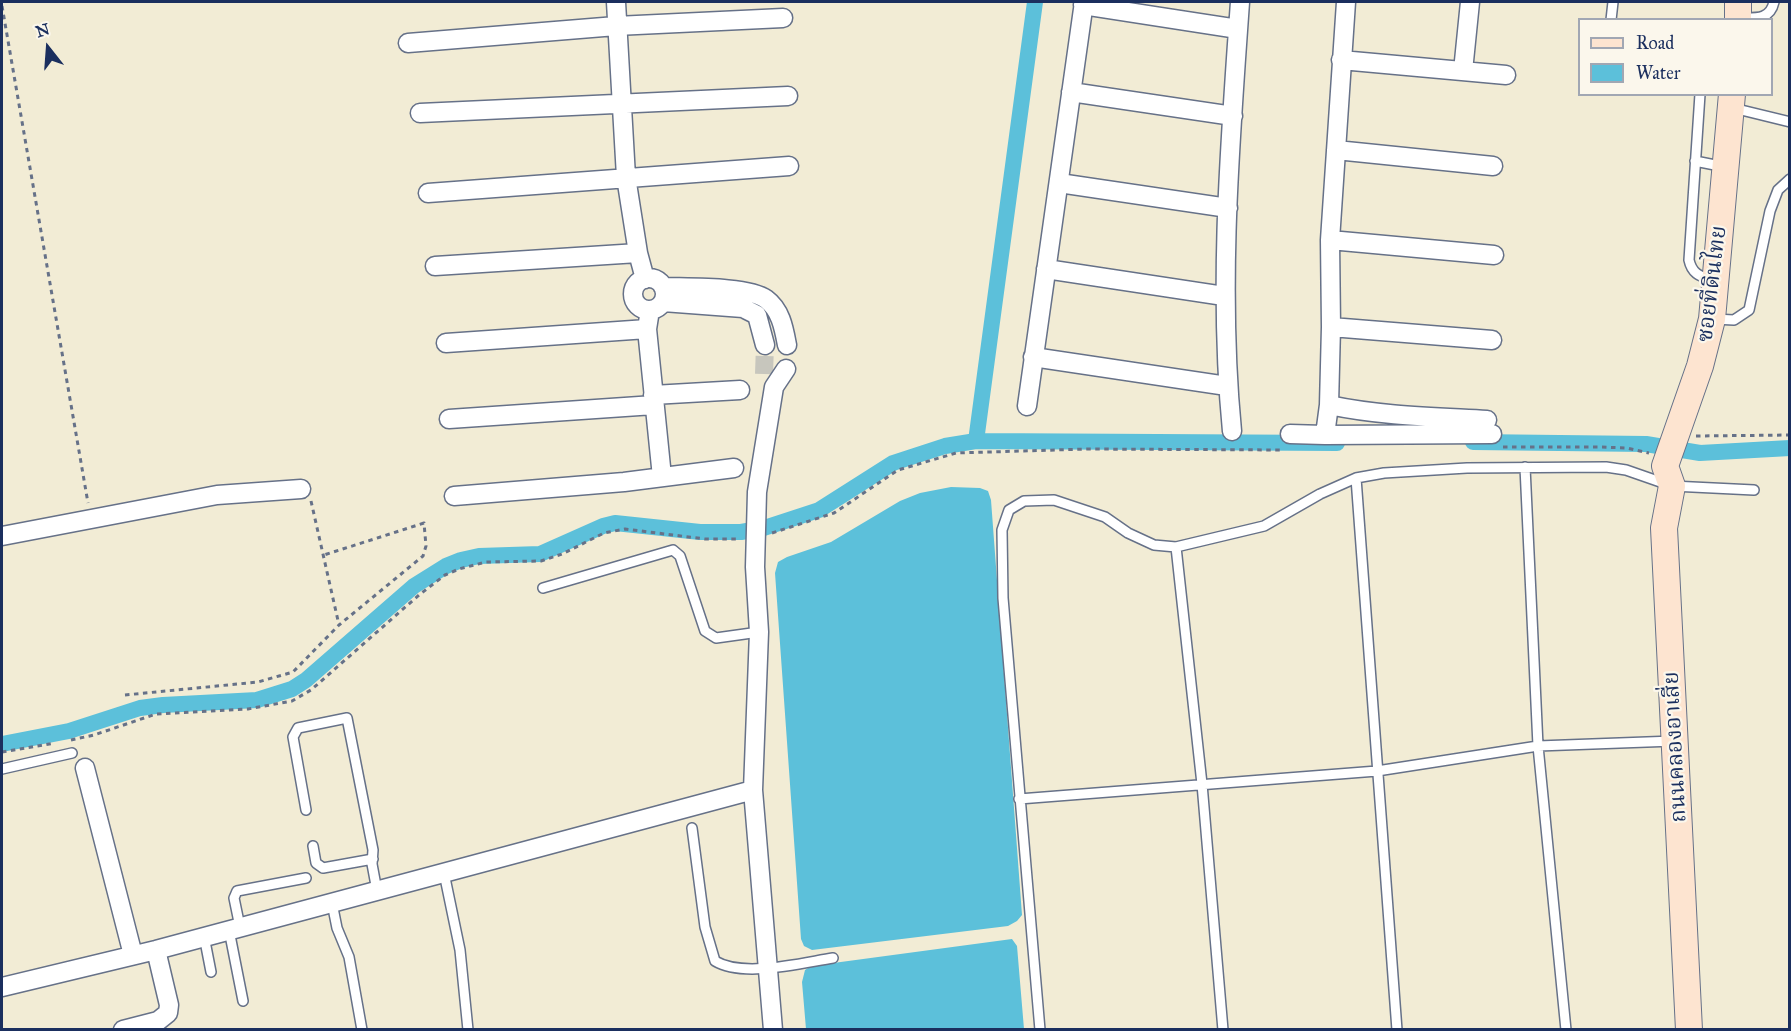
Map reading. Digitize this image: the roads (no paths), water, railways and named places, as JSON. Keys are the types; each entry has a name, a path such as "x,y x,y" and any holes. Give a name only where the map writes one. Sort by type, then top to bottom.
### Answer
{"street":[{"path":"616,2 626,177 638,254 645,279"},
{"path":"1232,431 1227,386 1224,296 1240,2"},
{"path":"1324,435 1329,405 1330,240 1346,2"},
{"path":"1463,71 1470,2"},
{"path":"1027,406 1083,3 1238,29"},
{"path":"408,43 616,26 783,18"},
{"path":"1341,60 1506,75"},
{"path":"1071,92 1233,117"},
{"path":"420,113 788,96"},
{"name":"ซอยที่ดินไทย","path":"1668,475 1675,436 1700,366 1712,319 1731,101"},
{"path":"1336,150 1493,166"},
{"path":"428,193 789,166"},
{"path":"1059,183 1228,207"},
{"path":"1330,240 1494,255"},
{"path":"435,266 638,254"},
{"path":"1046,269 1224,296"},
{"path":"662,477 647,329 659,299 656,279 645,279 637,284 634,289 634,299 640,307 659,299 738,291 766,299 782,320 787,345"},
{"path":"659,299 743,308 757,315 765,345"},
{"path":"1331,327 1492,340"},
{"path":"446,343 647,329"},
{"path":"1033,357 1227,386"},
{"path":"773,1029 753,790 759,632 755,567 756,492 769,380 786,369"},
{"path":"449,419 740,390"},
{"path":"1287,442 1324,435 1494,434 1420,416 1329,405"},
{"path":"454,496 734,468"},
{"name":"ถนนคลองอาเสี่ย","path":"1668,475 1664,528 1689,1029"},
{"path":"2,536 217,495 301,489"},
{"path":"85,768 134,955"},
{"path":"2,987 156,950 753,790"},
{"path":"123,1029 158,1021 168,1012 156,950"}],"lane":[{"path":"1611,18 1613,2"},
{"path":"1738,13 1761,18 1773,9 1774,2"},
{"path":"1700,96 1689,260 1691,269 1698,275 1716,282"},
{"path":"1731,101 1790,122"},
{"path":"1695,161 1725,167"},
{"path":"1712,319 1734,320 1749,310 1770,211 1778,190 1790,179"},
{"path":"1525,467 1538,746 1566,1029"},
{"path":"1040,1029 1004,598 1002,530 1009,510 1024,501 1054,500 1105,517 1128,533 1154,545 1176,548 1264,526 1320,494 1356,478 1384,473 1525,467 1606,467 1754,490"},
{"path":"1356,478 1397,1029"},
{"path":"1176,548 1202,784 1223,1029"},
{"path":"543,588 674,550 680,556 705,631 709,635 716,638 759,632"},
{"path":"306,810 294,732 298,728 347,718 373,850 377,891"},
{"path":"1019,799 1377,771 1538,746 1676,741"},
{"path":"2,770 72,753"},
{"path":"692,828 705,927 715,961 723,966 737,968 768,967 833,958"},
{"path":"313,846 316,863 323,868 373,859"},
{"path":"444,873 460,950 468,1029"},
{"path":"243,1001 235,928 234,898 237,891 306,878"},
{"path":"332,903 337,928 349,957 362,1029"},
{"path":"204,936 211,972"}],"water":[{"path":"951,487 980,488 988,491 991,500 1022,915 1008,926 812,950 804,946 801,939 775,573 778,562 831,542 900,501 920,493"},
{"path":"1012,939 1017,946 1024,1029 806,1029 802,982 805,970 811,966"}],"waterway":[{"path":"976,441 1035,2"},
{"path":"2,744 69,731 140,708 257,700 292,689 306,680 414,586 446,566 461,560 479,556 540,554 603,526 615,523 700,532 741,532 764,528 819,510 893,463 945,446 976,441 1337,443"},
{"path":"1473,442 1646,444 1700,453 1790,448"}],"tunnel":[{"path":"764,374 765,345"}]}
